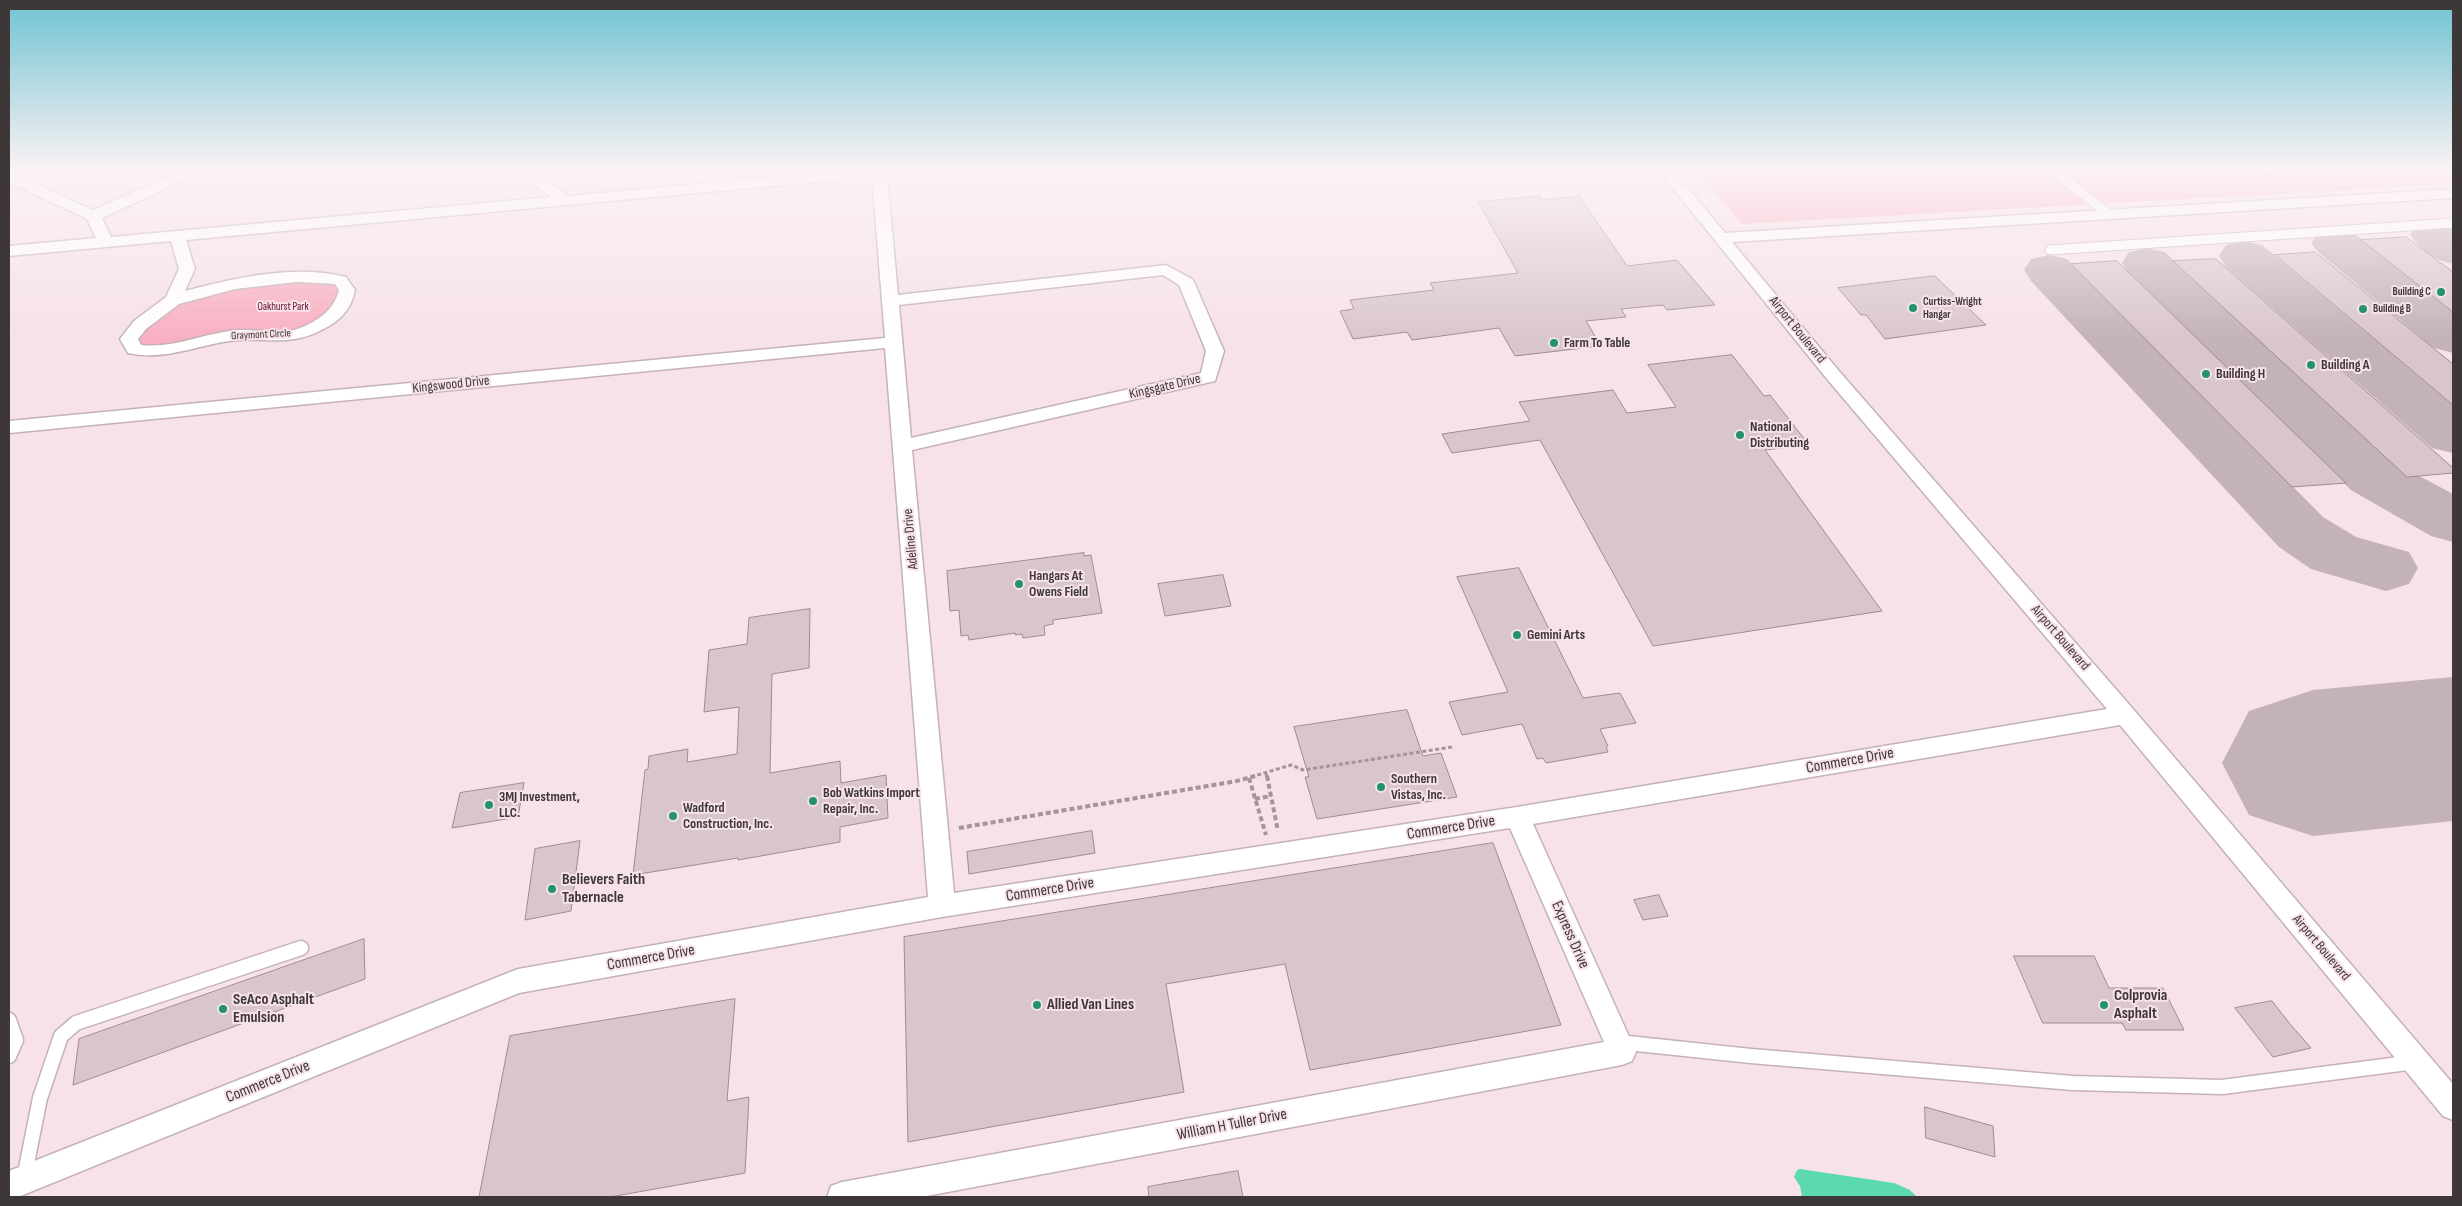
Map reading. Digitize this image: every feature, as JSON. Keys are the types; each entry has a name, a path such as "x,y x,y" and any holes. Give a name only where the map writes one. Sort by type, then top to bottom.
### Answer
{"street":[{"path":"98,227 105,241"},
{"path":"9,250 265,227"},
{"name":"Adeline Drive","path":"887,227 890,301 942,906"},
{"name":"Airport Boulevard","path":"1711,227 1833,375 2125,714 2453,1106"},
{"path":"1720,238 1894,227"},
{"path":"177,235 187,269 220,286"},
{"name":"Graymont Circle","path":"173,300 187,269"},
{"name":"Kingsgate Drive","path":"890,301 1166,270 1186,282 1215,351 1209,377 903,446"},
{"name":"Graymont Circle","path":"291,277 317,277 340,280 347,290 345,302 334,316 303,332 281,336 232,335 169,350 148,352 134,349 129,339 140,325 173,300 220,286 291,277"},
{"name":"Kingswood Drive","path":"9,427 894,342"},
{"name":"Commerce Drive","path":"16,1183 518,981 942,906 1517,818 2125,714"},
{"name":"Express Drive","path":"1517,818 1620,1047"},
{"name":"William H Tuller Drive","path":"842,1197 1620,1047"}],"lane":[{"path":"2050,250 2389,227"},
{"path":"16,1183 40,1098 61,1036 76,1023 300,948"},
{"path":"9,1020 16,1040 9,1056"},
{"path":"1620,1047 2073,1082 2212,1087 2417,1062"}],"path":[{"path":"936,831 1249,778 1291,765 1303,770 1452,747"},
{"path":"1266,773 1271,796 1278,854"},
{"path":"1249,778 1255,799 1278,854"},
{"path":"1255,799 1271,796"}],"green space":[{"name":"Oakhurst Park","path":"340,280 345,302 303,333 134,349 140,325 173,300 257,281"}],"shaded area":[{"path":"1797,1170 1894,1183 1910,1190 1917,1197 1802,1197 1800,1186 1794,1177"}],"building":[{"path":"1492,227 1600,227 1627,266 1677,260 1715,305 1667,310 1663,305 1621,309 1626,317 1586,321 1601,346 1515,356 1499,328 1412,340 1407,332 1353,339 1340,311 1354,309 1350,300 1434,290 1430,283 1518,273"},
{"name":"Building C","path":"2406,237 2453,272 2453,312 2361,240"},
{"name":"Building B","path":"2315,252 2453,364 2453,405 2275,255"},
{"name":"Building A","path":"2216,259 2453,468 2453,473 2407,477 2173,261"},
{"name":"Building H","path":"2117,261 2346,483 2292,487 2071,264"},
{"name":"Curtiss-Wright Hangar","path":"1935,276 1986,325 1885,339 1866,315 1861,315 1838,288"},
{"path":"1732,355 1764,396 1770,395 1809,445 1765,450 1882,611 1653,646 1540,440 1452,453 1442,434 1530,421 1519,402 1613,390 1627,413 1676,407 1648,365"},
{"path":"1084,553 1084,556 1091,555 1102,613 1053,620 1053,624 1044,626 1045,635 1023,638 1022,634 1015,635 1015,633 969,640 968,635 961,636 959,610 950,611 947,571"},
{"name":"Gemini Arts","path":"1519,568 1583,698 1620,693 1636,723 1600,729 1608,746 1606,747 1608,752 1546,763 1543,758 1537,759 1522,724 1462,735 1449,702 1508,692 1457,577"},
{"path":"1223,575 1231,606 1165,616 1158,584"},
{"path":"810,609 809,668 772,674 770,773 840,761 841,783 886,775 888,818 840,827 840,842 738,860 738,858 633,875 645,770 648,769 649,756 688,749 687,762 737,754 739,707 704,712 709,650 747,644 749,618"},
{"path":"1407,710 1423,756 1441,753 1457,797 1317,819 1305,777 1309,777 1294,727"},
{"name":"3MJ Investment, LLC.","path":"524,783 518,817 452,828 460,793"},
{"path":"1092,831 1095,853 969,874 967,852"},
{"name":"Believers Faith Tabernacle","path":"580,841 571,911 525,920 535,849"},
{"name":"Allied Van Lines","path":"1493,843 1561,1025 1310,1070 1285,964 1166,984 1184,1092 908,1142 904,937"},
{"path":"1659,895 1668,916 1643,920 1634,900"},
{"name":"SeAco Asphalt Emulsion","path":"364,939 365,979 73,1085 79,1039"},
{"name":"Colprovia Asphalt","path":"2014,956 2094,956 2109,988 2163,988 2184,1030 2126,1030 2122,1023 2043,1023"},
{"path":"735,999 727,1101 749,1097 745,1173 610,1197 479,1197 510,1036"},
{"path":"2272,1001 2311,1048 2273,1057 2235,1008"},
{"path":"1925,1107 1993,1126 1995,1157 1926,1138"},
{"path":"1238,1171 1243,1197 1149,1197 1148,1187"}],"taxiway":[{"path":"2435,235 2453,249"},
{"path":"2336,243 2453,337"},
{"path":"2244,256 2453,435"},
{"path":"2147,263 2372,476 2453,521"},
{"path":"2049,270 2301,532 2334,553 2386,568"}],"runway":[{"path":"2313,763 2453,749"}],"place":[{"name":"Building C","path":"2441,292"},
{"name":"Curtiss-Wright Hangar","path":"1913,308"},
{"name":"Building B","path":"2363,309"},
{"name":"Farm To Table","path":"1554,343"},
{"name":"Building A","path":"2311,365"},
{"name":"Building H","path":"2206,374"},
{"name":"National Distributing","path":"1740,435"},
{"name":"Hangars At Owens Field","path":"1019,584"},
{"name":"Gemini Arts","path":"1517,635"},
{"name":"Southern Vistas, Inc.","path":"1381,787"},
{"name":"Bob Watkins Import Repair, Inc.","path":"813,801"},
{"name":"3MJ Investment, LLC.","path":"489,805"},
{"name":"Wadford Construction, Inc.","path":"673,816"},
{"name":"Believers Faith Tabernacle","path":"552,889"},
{"name":"Allied Van Lines","path":"1037,1005"},
{"name":"Colprovia Asphalt","path":"2104,1005"},
{"name":"SeAco Asphalt Emulsion","path":"223,1009"}]}
